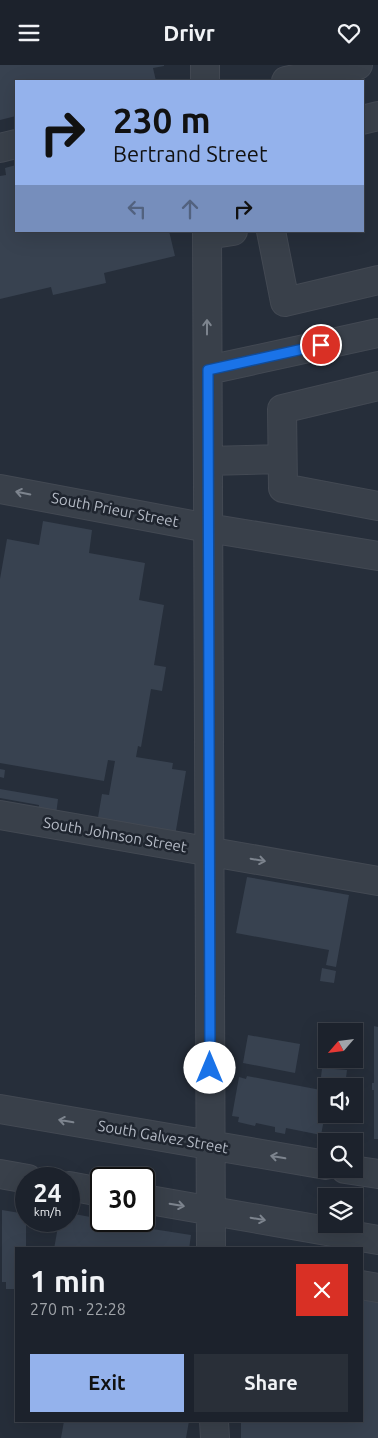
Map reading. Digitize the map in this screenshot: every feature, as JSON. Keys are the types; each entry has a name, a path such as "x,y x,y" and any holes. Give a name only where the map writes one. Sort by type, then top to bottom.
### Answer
{"street":[{"path":"205,65 205,80"},
{"path":"290,80 358,65"},
{"path":"364,120 378,116"},
{"path":"0,148 15,144"},
{"path":"211,1247 208,370 216,232"},
{"path":"271,232 285,302 378,280"},
{"path":"208,370 378,333"},
{"path":"378,386 282,409 283,489 378,506"},
{"path":"208,461 282,459"},
{"name":"South Prieur Street","path":"0,489 208,528 378,556"},
{"name":"South Johnson Street","path":"0,815 378,881"},
{"name":"South Galvez Street","path":"0,1109 318,1164"},
{"path":"363,1172 378,1174"},
{"path":"0,1174 15,1177"},
{"path":"155,1201 378,1240"},
{"path":"363,1285 378,1288"},
{"path":"214,1422 215,1438"}],"building":[{"path":"0,65 164,65 153,68 156,80 15,80 15,116 0,120"},
{"path":"15,165 15,232 169,232 175,256 104,273 106,283 53,295 51,287 0,299 0,176 6,175 5,168"},
{"path":"43,521 92,530 89,553 145,563 139,600 164,605 154,665 166,667 162,691 151,689 141,747 138,746 136,757 173,763 172,769 186,771 174,842 96,829 102,794 109,795 115,761 108,760 104,781 0,763 0,579 7,539 39,545"},
{"path":"0,769 5,770 4,778 0,777"},
{"path":"0,789 58,799 56,815 38,812 39,805 0,798"},
{"path":"247,877 349,895 336,967 326,965 329,950 236,933"},
{"path":"322,968 336,971 334,983 320,981"},
{"path":"374,1026 378,1027 378,1139 374,1139 374,1090 372,1090 372,1083 374,1083"},
{"path":"248,1035 300,1044 295,1073 243,1063"},
{"path":"322,1068 347,1070 346,1078 321,1078"},
{"path":"247,1076 318,1089 318,1123 323,1123 321,1133 318,1134 286,1128 285,1134 275,1132 275,1127 256,1123 255,1126 238,1122 239,1117 232,1116 239,1077 246,1079"},
{"path":"2,1210 15,1212 15,1232 26,1232 26,1247 15,1247 15,1289 6,1289 6,1282 2,1282"},
{"path":"80,1215 90,1217 90,1232 155,1232 155,1229 191,1235 189,1247 54,1247 57,1232 80,1232"},
{"path":"363,1296 378,1296 378,1438 241,1438 241,1422 363,1422"},
{"path":"64,1422 189,1422 186,1438 61,1438"}],"route":[{"path":"210,1068 208,370 321,345"}]}
